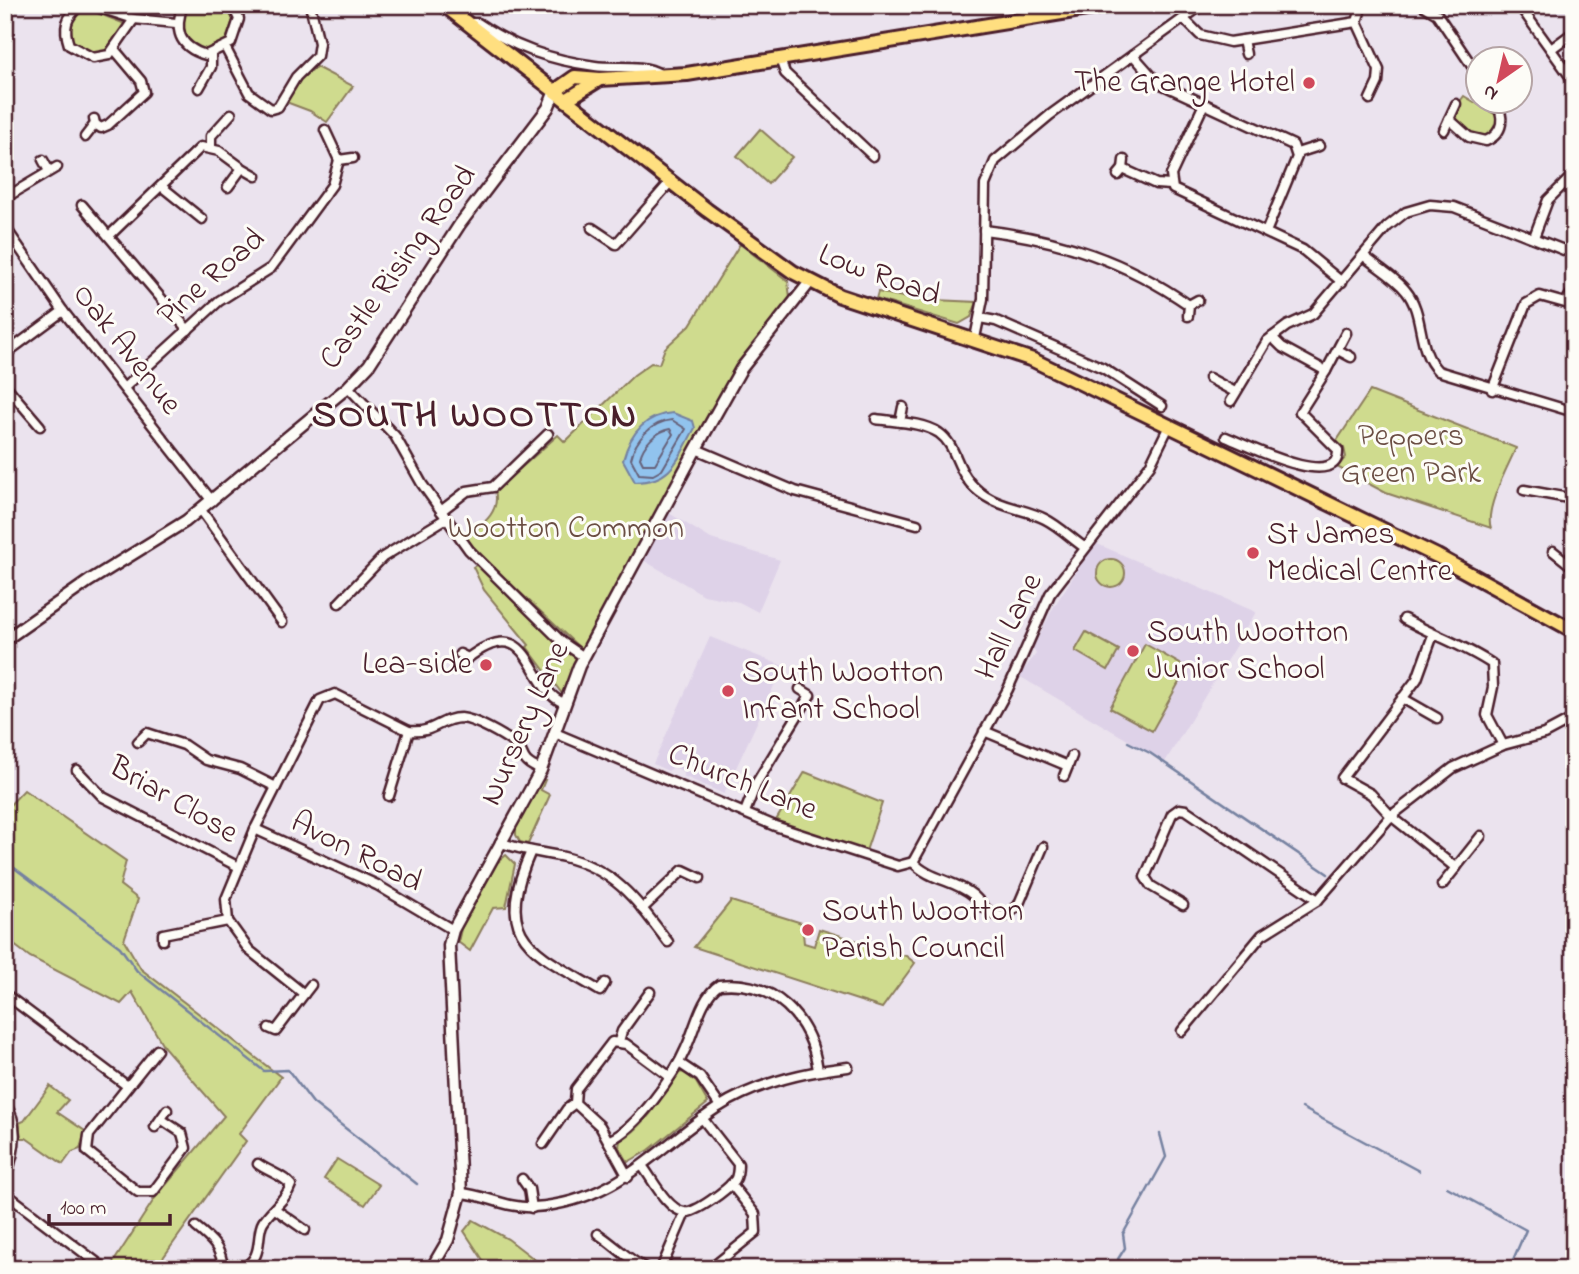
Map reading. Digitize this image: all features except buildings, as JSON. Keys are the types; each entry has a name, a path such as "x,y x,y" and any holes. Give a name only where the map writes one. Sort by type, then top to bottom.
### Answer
{"main road":[{"name":"Low Road","path":"444,5 672,180 706,210 810,282 840,296 975,338 1033,360 1377,526 1540,610"},
{"path":"555,91 575,77 600,79 663,75 780,59 1111,5"},
{"path":"566,100 600,79"},
{"path":"1540,610 1574,632"},
{"path":"1540,610 1574,638"}],"street":[{"path":"80,5 68,16 65,31 69,45 93,58 109,55 134,19"},
{"path":"91,5 134,19 176,23"},
{"path":"183,5 176,23 187,45 197,52 211,54 226,47 234,37 239,19 232,5"},
{"path":"226,47 249,93 271,109 278,107 296,77 317,56 318,43 310,5"},
{"path":"975,338 984,292 985,185 996,160 1050,115 1202,5"},
{"path":"1422,5 1437,14 1464,54"},
{"path":"1519,5 1572,79"},
{"path":"1360,12 1357,22 1379,70 1378,82 1370,100"},
{"path":"1184,19 1200,35 1230,42 1357,22"},
{"path":"467,23 478,23 535,55 597,67 651,69 663,75"},
{"path":"1551,49 1574,32"},
{"path":"1243,40 1246,54"},
{"path":"85,137 94,121 101,128 108,125 144,92 141,81 114,49"},
{"path":"199,88 211,67 211,54"},
{"path":"1133,55 1157,82 1288,142 1297,153"},
{"path":"780,59 785,73 873,156"},
{"name":"Castle Rising Road","path":"5,640 89,581 148,547 201,510 348,387 375,357 460,224 548,108 555,91"},
{"name":"Castle Rising Road","path":"548,108 566,100"},
{"path":"1204,104 1171,175 1171,185 1177,192 1304,250 1342,282"},
{"path":"1444,130 1456,104"},
{"path":"215,149 211,136 231,114"},
{"path":"1449,119 1469,137 1486,141 1496,134 1502,116"},
{"path":"325,130 339,160 354,158"},
{"path":"1297,153 1319,146"},
{"path":"109,236 201,147 215,149 256,176"},
{"path":"1266,232 1297,153"},
{"path":"5,198 53,169 43,160"},
{"name":"Pine Road","path":"125,387 219,301 271,268 332,186 339,160"},
{"path":"228,187 242,168"},
{"path":"1121,168 1156,184 1171,185"},
{"path":"1534,237 1548,200 1574,174"},
{"path":"593,228 616,244 672,180"},
{"path":"161,186 202,219"},
{"path":"82,205 188,330"},
{"path":"1231,401 1261,349 1272,337 1313,314 1396,218 1430,205 1454,207 1574,254"},
{"name":"Oak Avenue","path":"5,227 63,311 212,501"},
{"path":"984,230 1043,239 1096,254 1146,277 1189,305"},
{"path":"1364,256 1406,291 1415,307 1430,363 1438,371 1492,390 1574,412"},
{"name":"Nursery Lane","path":"431,1269 448,1240 461,1193 449,945 453,930 541,770 564,703 584,657 695,449 741,369 810,282"},
{"path":"1565,303 1574,290"},
{"path":"1492,390 1526,304 1540,296 1574,307"},
{"path":"1189,305 1198,300"},
{"path":"1188,316 1189,305"},
{"path":"5,354 63,311"},
{"path":"980,318 996,321 1038,345 1102,370 1157,404"},
{"path":"1226,437 1307,467 1319,469 1333,464 1338,450 1300,412 1346,333"},
{"path":"1272,337 1282,347 1326,371"},
{"path":"1338,350 1351,357"},
{"path":"1209,378 1235,392"},
{"path":"5,385 40,426"},
{"path":"348,387 395,436 443,515 480,562 562,642 584,657"},
{"path":"900,422 903,407"},
{"path":"876,419 900,422 940,434 951,447 960,472 984,496 1043,518 1084,547"},
{"name":"Hall Lane","path":"913,862 1011,682 1050,594 1150,465 1169,426"},
{"path":"339,603 383,557 443,515 467,491 493,487 548,433"},
{"path":"695,449 795,491 917,524"},
{"path":"1524,490 1572,499 1568,510"},
{"path":"201,510 282,622"},
{"path":"1553,551 1567,563"},
{"path":"1404,619 1433,635 1471,650 1492,664 1493,687 1487,715 1503,745"},
{"path":"1433,635 1417,679 1340,776 1371,794 1391,816 1456,868"},
{"path":"460,654 468,658 481,649 498,643 513,645 535,668 552,697 564,703"},
{"path":"745,812 757,782 814,697 800,689"},
{"name":"Avon Road","path":"409,731 340,696 329,694 317,705 255,829 377,886 453,930"},
{"path":"1402,698 1437,718"},
{"path":"1182,1031 1262,934 1318,900 1391,816 1453,768 1503,745 1544,734 1574,718"},
{"path":"388,796 409,731 422,732 446,721 464,719 515,744 522,760 541,770"},
{"path":"141,725 147,733 184,745 206,760 240,769 276,787"},
{"path":"984,731 1068,766"},
{"path":"138,742 147,733"},
{"name":"Church Lane","path":"555,733 775,827 886,862 904,866 913,862"},
{"path":"1064,776 1073,756"},
{"name":"Briar Close","path":"77,770 116,804 239,867"},
{"name":"Briar Close","path":"76,785 84,778"},
{"path":"1183,905 1151,886 1145,877 1172,814 1179,809 1186,810 1318,900"},
{"path":"255,829 226,900 228,921 249,950 304,994"},
{"path":"1442,885 1481,836"},
{"path":"500,842 595,867 610,875 668,942"},
{"path":"913,862 925,873 972,894 992,915 1005,916 1018,906 1043,847"},
{"path":"531,851 516,891 514,912 518,930 539,954 603,987 596,1000"},
{"path":"642,909 685,866 700,878"},
{"path":"163,940 163,934 228,921"},
{"path":"610,1140 631,1127 679,1063 712,990 729,984 769,994 800,1017 809,1033 818,1070"},
{"path":"269,1028 276,1031 311,985"},
{"path":"619,1041 622,1031 650,992"},
{"path":"5,993 126,1085"},
{"path":"619,1041 669,1076"},
{"path":"542,1144 567,1109 575,1103 576,1088 607,1046 619,1041"},
{"path":"158,1050 148,1055 89,1135 87,1151 142,1194 157,1190 186,1148 182,1133 161,1119"},
{"path":"679,1063 700,1077 720,1106"},
{"path":"461,1193 532,1208 596,1192 643,1167 720,1106 765,1085 818,1070 848,1067"},
{"path":"575,1103 600,1126 628,1177"},
{"path":"5,1104 11,1112 15,1143 5,1179"},
{"path":"155,1127 167,1110"},
{"path":"643,1167 674,1208 685,1213 695,1212 731,1184 738,1173 738,1164 702,1118"},
{"path":"239,1269 245,1267 259,1249 259,1232 291,1185 285,1177 271,1174 258,1164"},
{"path":"522,1179 529,1188 532,1208"},
{"path":"710,1269 756,1232 755,1214 731,1184"},
{"path":"5,1193 98,1266"},
{"path":"275,1209 305,1230"},
{"path":"661,1269 685,1213"},
{"path":"196,1227 214,1241 223,1257 223,1269"},
{"path":"598,1234 622,1249 634,1263 647,1269"}],"shaded area":[{"path":"669,513 711,539 780,560 758,612 739,602 704,595 643,560"},
{"name":"South Wootton Junior School","path":"1095,543 1256,612 1165,762 1019,676 1036,654 1033,648 1053,608"},
{"name":"South Wootton Infant School","path":"710,637 783,666 724,794 683,776 683,771 674,767 668,771 653,764"}],"green space":[{"path":"187,5 227,5 233,20 225,42 205,51 191,44 184,27"},
{"path":"85,8 125,24 108,52 93,54 71,44 68,31 71,18"},
{"path":"316,67 353,86 327,122 310,111 286,102 301,79"},
{"path":"1464,96 1464,116 1496,116 1496,126 1487,137 1468,132 1457,119 1458,104"},
{"path":"760,129 792,157 768,184 737,156"},
{"name":"Wootton Common","path":"740,244 788,281 790,298 717,408 709,411 710,415 584,650 581,649 483,558 466,538 483,524 492,512 496,499 495,491 558,435 565,442 634,375 651,363 659,364 665,348 690,325"},
{"path":"878,292 913,299 977,302 971,317 959,324 876,299"},
{"name":"Peppers Green Park","path":"1370,391 1516,448 1494,500 1491,528 1386,493 1337,467 1346,457 1344,448 1336,442"},
{"path":"1111,559 1121,563 1125,573 1121,583 1111,587 1101,583 1097,573 1101,563"},
{"path":"478,564 577,658 563,695 527,647 529,645 484,590 473,567"},
{"path":"1086,632 1119,650 1108,670 1075,651"},
{"path":"1145,644 1187,668 1152,731 1110,708"},
{"path":"805,772 882,803 866,851 775,822"},
{"path":"542,780 545,780 541,790 550,795 528,844 520,842 516,828"},
{"path":"24,790 126,861 120,885 138,899 124,940 141,969 281,1077 239,1134 246,1141 155,1269 109,1269 155,1198 224,1116 164,1047 132,992 121,1004 30,957 5,938 5,810"},
{"path":"506,855 515,864 506,907 493,908 470,951 458,942 461,929 497,863"},
{"path":"731,901 802,923 804,943 814,946 819,929 906,956 915,963 882,1008 694,947"},
{"path":"684,1072 696,1082 708,1103 649,1150 628,1162 619,1146 620,1141 646,1119 678,1073"},
{"path":"50,1086 68,1100 57,1112 85,1131 80,1149 72,1152 63,1164 26,1138 21,1138 19,1123 24,1121"},
{"path":"337,1159 379,1185 365,1205 324,1179"},
{"path":"473,1220 508,1239 547,1269 489,1269 464,1231"}],"water":[{"path":"673,413 693,421 695,428 684,449 666,473 648,481 635,482 623,460 630,442 647,422"}],"waterway":[{"path":"1128,742 1150,753 1328,874"},
{"path":"5,861 120,947 137,971 264,1071 288,1070 313,1103 417,1184"},
{"path":"1302,1108 1419,1171"},
{"path":"1124,1269 1118,1259 1125,1248 1123,1234 1166,1157 1160,1134"},
{"path":"1447,1187 1526,1230 1509,1269"}],"place":[{"name":"The Grange Hotel","path":"1309,83"},
{"name":"St James Medical Centre","path":"1253,553"},
{"name":"South Wootton Junior School","path":"1133,651"},
{"name":"Lea-side","path":"486,665"},
{"name":"South Wootton Infant School","path":"728,691"},
{"name":"South Wootton Parish Council","path":"808,930"}],"district":[{"name":"SOUTH WOOTTON","path":"475,417"}]}
